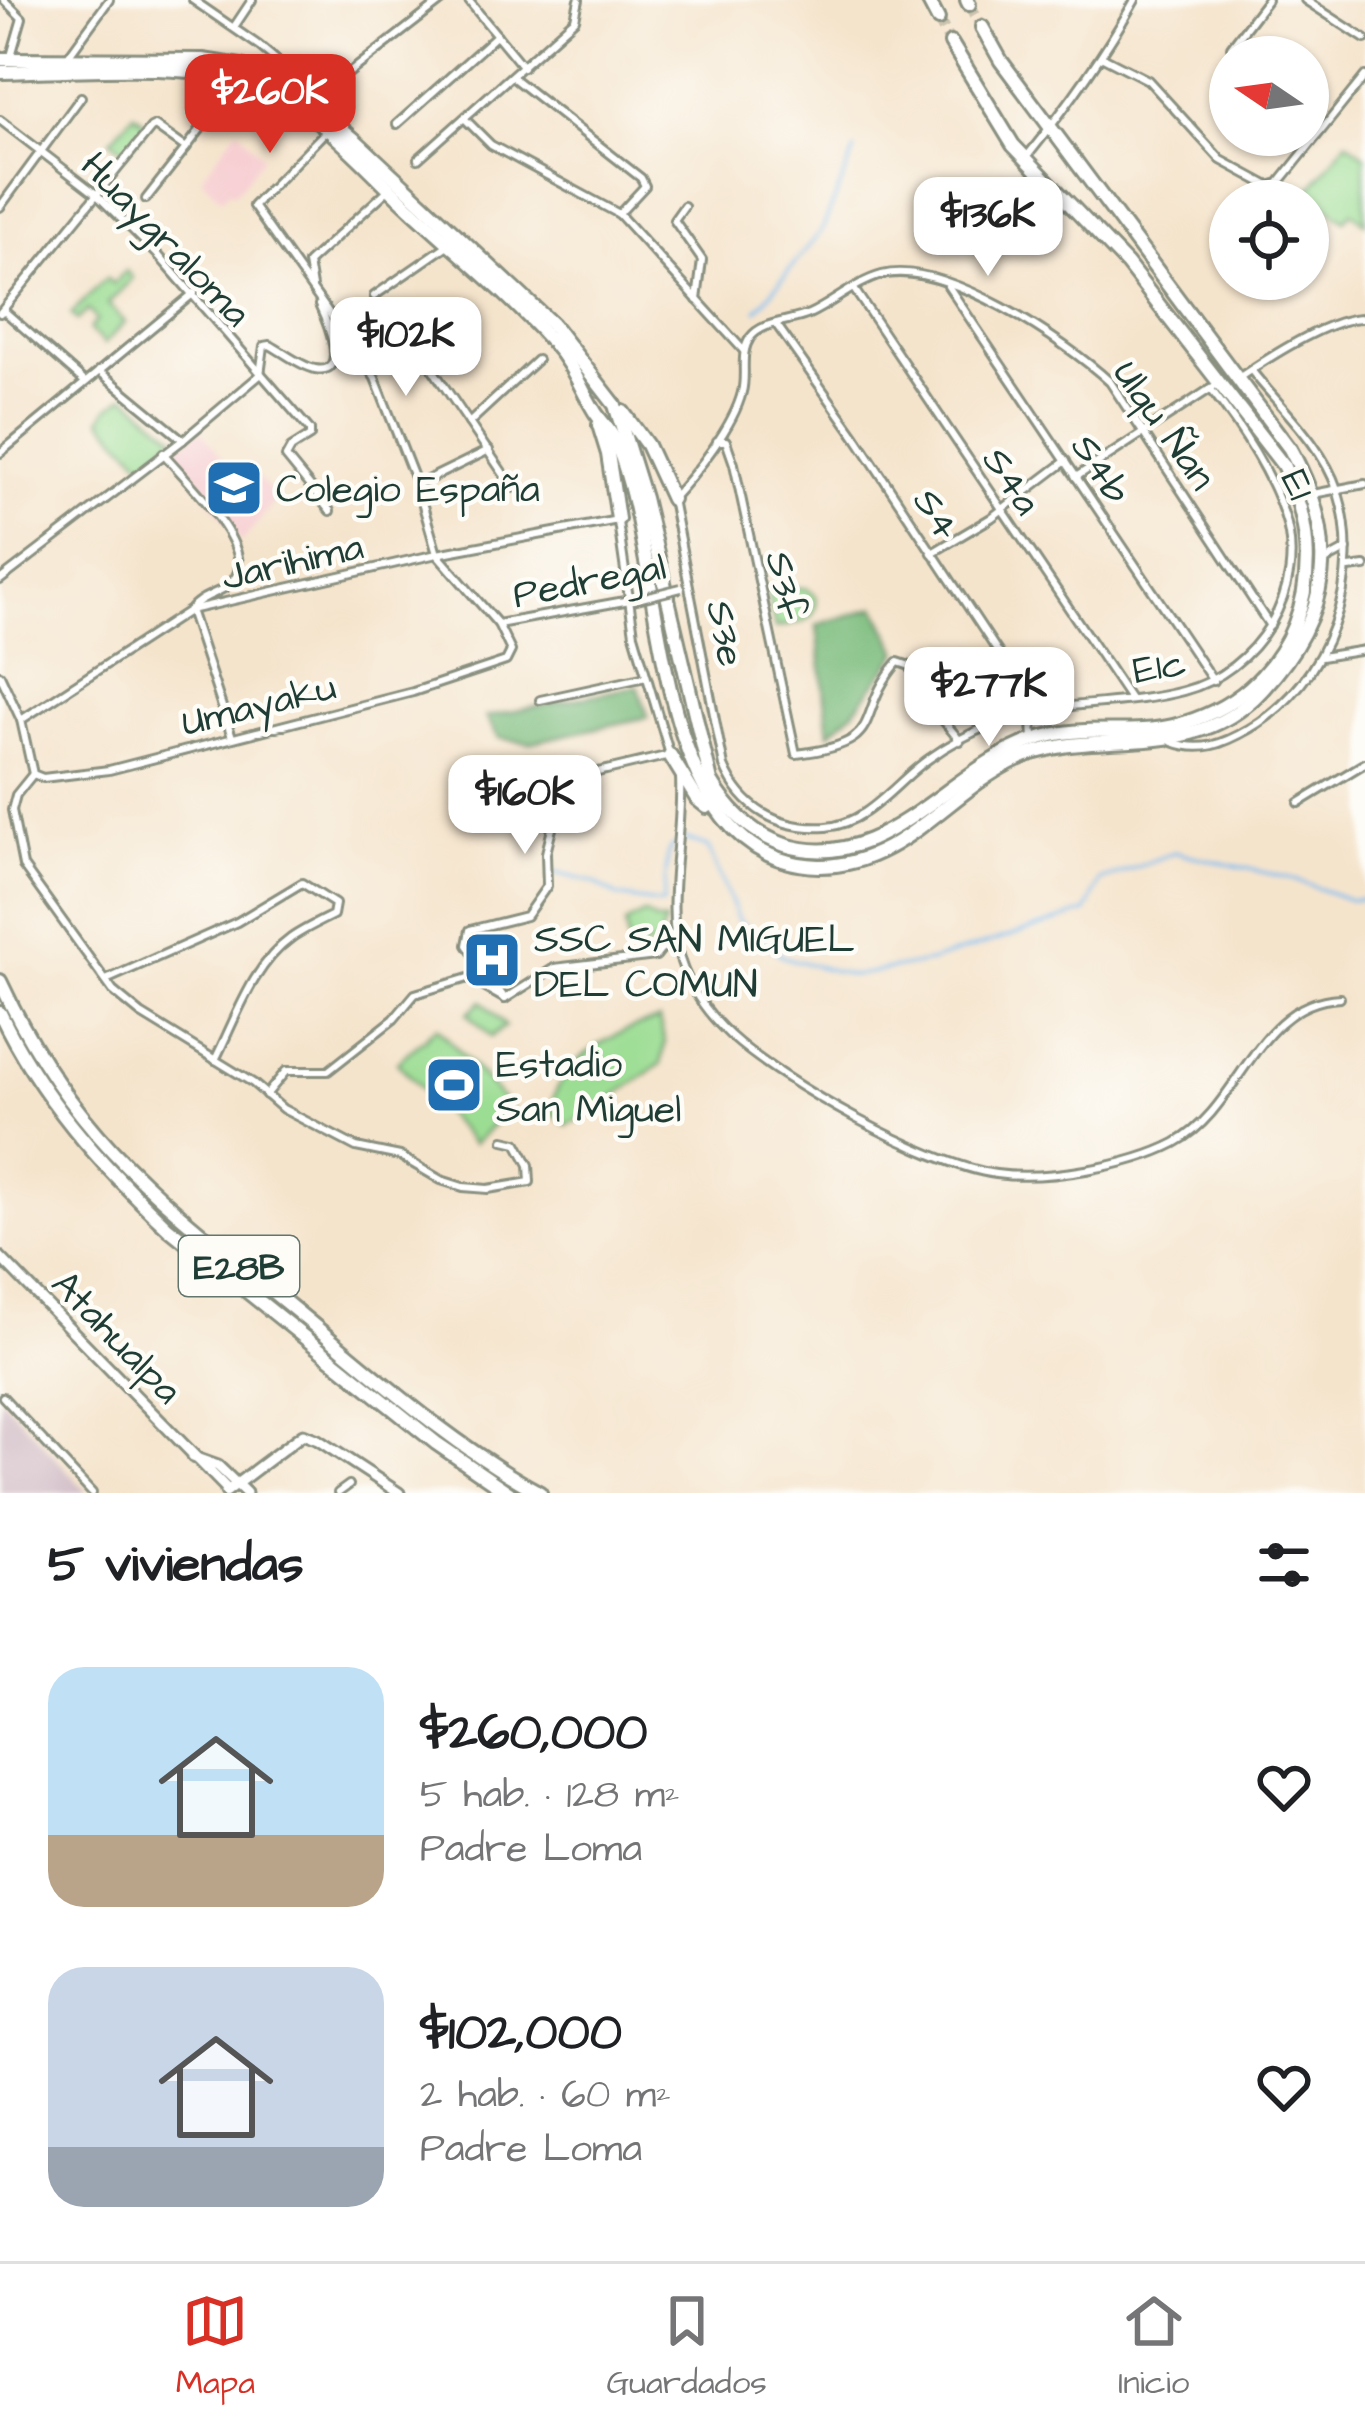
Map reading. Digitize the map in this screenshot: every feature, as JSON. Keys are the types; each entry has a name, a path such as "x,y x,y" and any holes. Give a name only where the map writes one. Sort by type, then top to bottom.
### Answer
{"highway":[{"path":"928,0 938,19"},
{"path":"595,412 621,456 699,784 744,840 779,858 818,866 851,863 903,840 971,787 1017,759 1059,748 1164,738 1210,725 1258,695 1306,632 1318,596 1323,562 1313,494 1290,449 1001,61 982,27"},
{"path":"616,405 644,498 706,766 719,795 751,828 773,841 807,851 858,846 899,826 974,768 1033,740 1070,732 1168,727 1206,714 1260,676 1292,629 1307,580 1309,543 1303,512 1283,465 1215,385 1116,251 1025,159 951,43"},
{"path":"5,59 222,62 316,99 552,324 647,445 672,499"},
{"path":"0,72 219,74 285,98 327,130 554,343 582,380 595,412 608,454 618,519"},
{"path":"670,755 697,799 719,814"},
{"name":"E28B","path":"0,981 62,1093 126,1168 182,1220 369,1371 488,1462 540,1493"},
{"name":"E28B","path":"0,1013 44,1090 88,1147 168,1228 436,1443 509,1493"}],"street":[{"path":"4,0 22,18 5,59"},
{"path":"64,60 109,0"},
{"path":"193,0 316,99 443,0"},
{"path":"233,28 252,0"},
{"path":"468,0 523,67"},
{"path":"418,159 579,12 578,0"},
{"path":"1025,159 1103,57 1135,0"},
{"path":"1239,36 1267,0"},
{"path":"1305,0 1365,39"},
{"path":"397,124 497,35"},
{"path":"1103,57 1148,80 1221,160 1269,186 1279,183 1365,76"},
{"path":"512,76 641,178 645,186 620,214"},
{"path":"146,199 226,96"},
{"path":"0,207 81,98"},
{"path":"465,119 491,145 620,214 745,352 743,390 735,410 672,499"},
{"name":"Huaygraloma","path":"0,120 96,194 194,293 310,430 310,436 291,448 286,458 329,511"},
{"path":"85,382 1,310 153,126 186,148"},
{"path":"327,130 253,206 375,378 417,485 436,554 498,624"},
{"path":"0,580 260,375 261,351 270,344 320,370 335,357 308,263 388,189"},
{"path":"684,206 674,220 701,260 697,300"},
{"path":"374,296 449,244"},
{"name":"Ulqu Ñan","path":"745,352 750,338 776,323 806,315 884,274 908,273 947,283 1027,320 1110,382 1270,626"},
{"name":"S4b","path":"947,283 1214,681"},
{"name":"S4a","path":"854,290 1130,699"},
{"path":"0,453 194,293"},
{"path":"1238,378 1332,325 1365,317"},
{"name":"S4","path":"776,323 1034,709"},
{"path":"428,363 474,334"},
{"path":"415,343 513,488"},
{"path":"468,423 537,361"},
{"path":"1164,738 1195,750 1242,733 1281,706 1320,657 1348,568 1336,488 1306,436 1251,370"},
{"path":"99,371 183,440"},
{"path":"1076,477 1215,385"},
{"name":"E1","path":"1215,385 1270,478 1286,517 1287,571 1270,626"},
{"name":"S3f","path":"713,443 721,440 729,446 796,754 825,751 856,738 898,662 910,667 927,700 960,741"},
{"path":"417,485 490,449"},
{"name":"Jarihima","path":"163,453 234,539 241,562 225,588 194,603 190,610 232,737"},
{"path":"932,553 1001,511 1066,461"},
{"path":"1313,494 1365,484"},
{"name":"S3e","path":"672,499 686,587 729,777"},
{"path":"505,999 467,945 466,935 526,916 547,886 546,853 564,780 670,755 646,677 618,519"},
{"name":"Jarihima","path":"190,610 436,554 618,519"},
{"path":"1323,562 1347,549"},
{"path":"1348,568 1365,566"},
{"name":"Pedregal","path":"498,624 686,587"},
{"path":"21,720 190,610"},
{"name":"Umayaku","path":"33,774 43,778 109,770 497,666 511,651 498,624"},
{"name":"E1c","path":"729,777 742,797 772,819 828,826 859,817 918,767 960,741 1034,709 1181,692 1214,681 1250,653 1270,626"},
{"path":"1320,657 1365,650"},
{"path":"0,675 21,720 33,774 16,795 12,810 23,866 104,981 141,1014 253,1083 265,1096 356,1147 400,1156 441,1180 464,1187 488,1189 530,1182 529,1165 517,1143 504,1140"},
{"path":"540,700 646,677"},
{"path":"1033,740 1034,709"},
{"path":"1299,803 1365,763"},
{"path":"680,774 674,932 681,962 701,1002 730,1035 766,1063 857,1119 928,1153 998,1174 1071,1172 1170,1146 1190,1134 1221,1103 1287,1015 1316,999 1340,998"},
{"path":"104,981 237,922 302,883 312,886 337,908 333,915 289,939 256,977 215,1060"},
{"path":"505,999 554,968 656,956 674,932"},
{"path":"265,1096 286,1071 328,1072 394,1019 415,994 434,985 468,977 505,999"},
{"name":"Atahualpa","path":"2,1262 226,1492"},
{"path":"4,1397 92,1493"},
{"path":"226,1492 303,1434 399,1493"},
{"name":"Atahualpa","path":"193,1457 210,1461 239,1482"},
{"path":"239,1482 247,1493"},
{"path":"338,1493 349,1485"}],"shaded area":[{"path":"238,128 263,157 235,193 229,191 222,199 201,178"},
{"name":"Colegio España","path":"201,430 237,477 251,470 277,498 242,542 171,451"},
{"path":"0,1397 88,1493 0,1493"}],"green space":[{"path":"134,113 148,125 126,152 111,140"},
{"path":"1347,141 1365,155 1365,223 1352,212 1345,220 1329,208 1329,180 1317,180"},
{"path":"126,271 133,278 108,304 125,322 104,344 89,329 97,320 88,310 77,320 71,314 106,278 113,284"},
{"path":"126,396 175,436 144,464 101,419"},
{"path":"807,589 816,597 814,613 804,621 775,628 767,591"},
{"path":"876,607 899,652 853,712 829,733 817,625"},
{"path":"638,686 648,717 529,743 499,738 486,717"},
{"path":"644,914 665,922 657,944 641,949 628,942 625,924"},
{"path":"482,1001 505,1026 491,1037 468,1013"},
{"path":"659,1020 665,1042 661,1064 585,1117 566,1125 551,1111 564,1077 590,1051"},
{"name":"Estadio San Miguel","path":"437,1027 511,1108 473,1144 397,1062"}],"waterway":[{"path":"757,310 822,230 855,150"},
{"path":"681,838 708,847 738,920 784,957 852,976 929,962 1086,912 1100,881 1175,852 1289,878 1350,900 1365,899"},
{"path":"552,872 593,882 618,897 663,904 668,852 674,845"}],"tunnel":[{"path":"969,4 982,27"},
{"path":"938,19 951,43"}],"place":[{"name":"Colegio España","path":"234,488"},
{"name":"SSC SAN MIGUEL DEL COMUN","path":"492,960"},
{"name":"Estadio San Miguel","path":"454,1085"}]}
